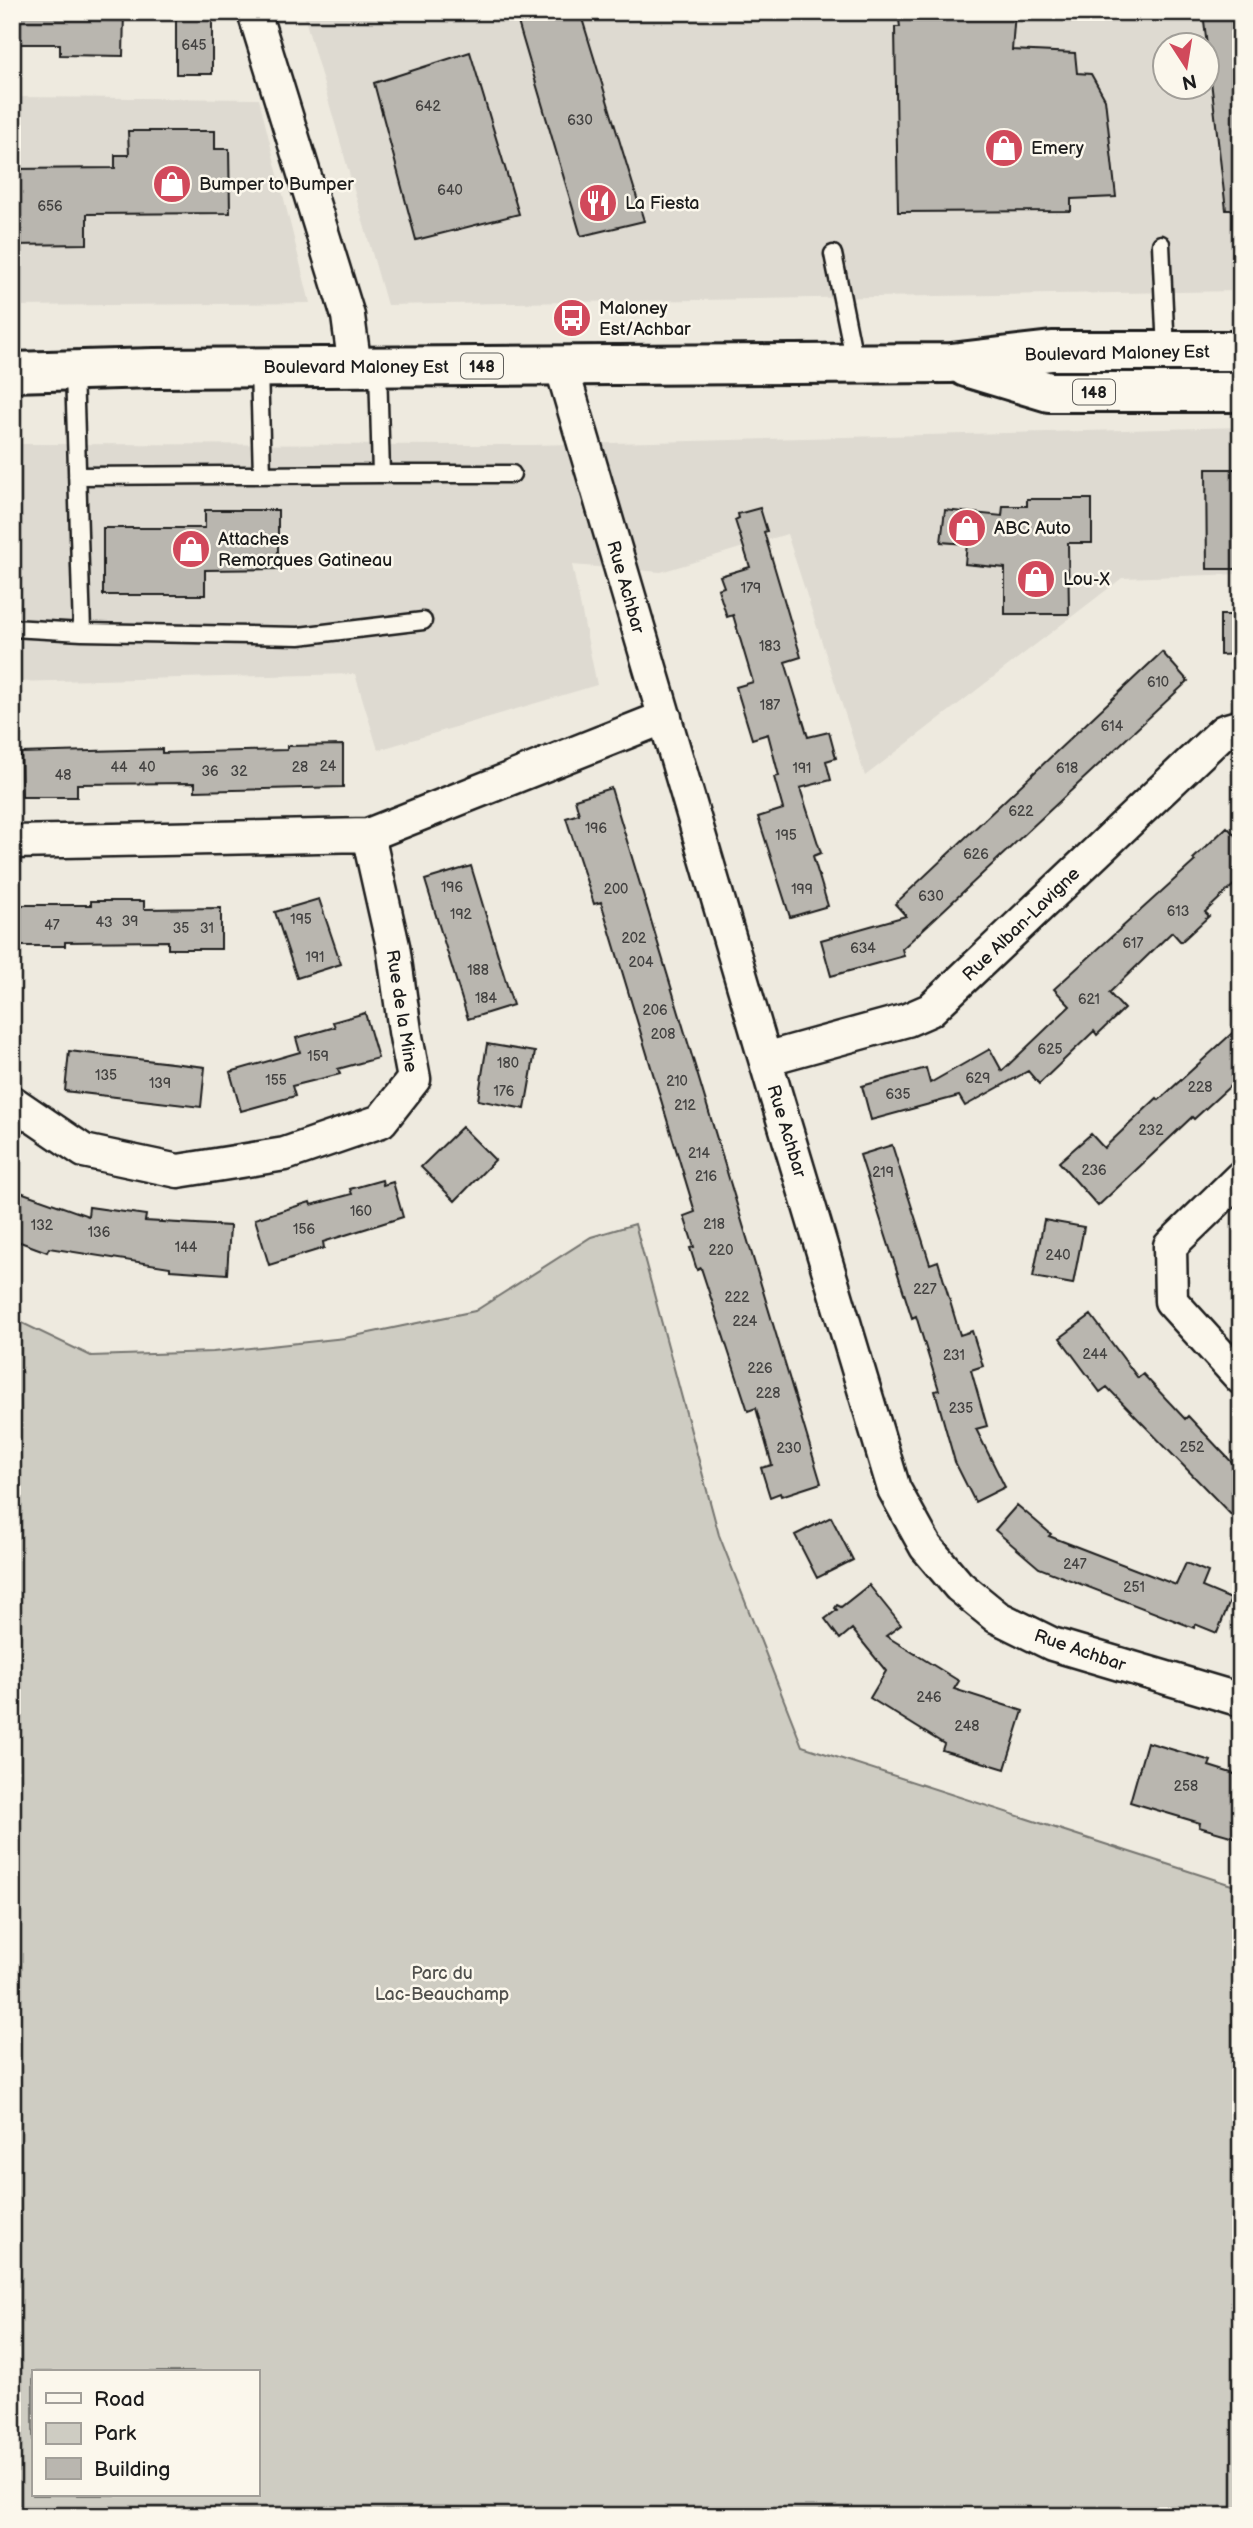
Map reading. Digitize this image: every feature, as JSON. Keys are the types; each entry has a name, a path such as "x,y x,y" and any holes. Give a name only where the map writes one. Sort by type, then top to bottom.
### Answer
{"main road":[{"name":"Boulevard Maloney Est","path":"12,372 154,368 951,363 1052,351 1241,351"},
{"name":"Boulevard Maloney Est","path":"951,363 1049,392 1241,393"}],"street":[{"path":"254,12 366,368"},
{"name":"Rue Achbar","path":"561,365 894,1489 926,1547 959,1586 997,1617 1052,1644 1241,1700"},
{"path":"12,842 368,835 665,717"},
{"name":"Rue Alban-Lavigne","path":"765,1059 907,1020 930,1010 1224,731 1241,726"},
{"name":"Rue de la Mine","path":"12,1102 84,1151 178,1171 285,1154 381,1121 414,1079 393,946 368,835"},
{"path":"1241,1177 1170,1246 1171,1301 1241,1378"}],"lane":[{"path":"1161,244 1166,351"},
{"path":"832,254 855,363"},
{"path":"259,368 262,475"},
{"path":"366,368 381,474"},
{"path":"74,371 82,632"},
{"path":"77,475 512,474"},
{"path":"12,628 299,636 423,621"}],"shaded area":[{"path":"303,12 1241,12 1241,291 387,305"},
{"path":"12,97 259,99 310,303 12,306"},
{"path":"1241,427 1241,574 1122,578 865,776 787,534 661,572 572,565 597,685 378,750 355,674 12,682 12,444 532,445"}],"green space":[{"name":"Parc du Lac-Beauchamp","path":"635,1224 719,1535 802,1746 1241,1888 1241,2516 12,2516 12,1318 91,1356 213,1352 345,1338 475,1311 591,1237"}],"building":[{"path":"12,12 124,12 123,56 60,55 60,44 12,44"},
{"path":"515,12 580,12 644,221 581,236"},
{"name":"Emery","path":"898,12 1015,12 1012,50 1075,53 1077,73 1091,74 1105,99 1116,197 1071,199 1071,211 898,212 895,27 900,27"},
{"path":"1203,12 1241,12 1241,210 1226,210 1213,102 1222,102 1222,32 1205,32"},
{"path":"192,14 212,14 212,74 176,74 176,17 191,17"},
{"path":"470,52 519,214 416,240 374,83"},
{"path":"128,131 215,131 215,149 229,149 230,213 87,214 87,244 12,245 12,169 115,168 115,155 129,155"},
{"path":"1206,469 1241,469 1241,569 1207,569"},
{"name":"Lou-X","path":"1027,499 1092,499 1092,543 1068,543 1069,614 1005,614 1005,568 965,564 967,544 941,542 945,510 1002,516 1003,506 1027,506"},
{"path":"760,508 767,531 764,532 801,657 785,662 808,737 829,732 836,758 826,761 831,780 800,788 821,853 813,856 828,906 790,917 758,817 783,809 774,777 779,776 768,734 752,739 736,687 753,682 733,615 727,617 718,589 724,587 720,576 750,567 735,520 739,518 738,514"},
{"name":"Attaches Remorques Gatineau","path":"205,510 278,510 278,569 205,570 205,595 103,595 103,528 205,528"},
{"path":"1220,615 1241,615 1241,654 1220,655"},
{"path":"1162,652 1188,681 902,949 904,956 831,976 821,940 906,916 895,904"},
{"path":"343,745 343,787 195,791 195,783 77,784 77,797 22,797 21,753 162,749 162,753 287,750 287,746"},
{"path":"611,788 821,1483 781,1496 780,1493 770,1497 761,1468 772,1465 756,1408 748,1411 701,1268 697,1270 690,1248 694,1247 684,1216 695,1212 601,902 594,904 566,818 579,814 575,799"},
{"path":"1227,827 1241,841 1241,878 1205,912 1209,916 1181,942 1172,932 1109,993 1124,1009 1097,1035 1094,1031 1039,1084 1028,1071 965,1106 959,1096 871,1120 862,1086 926,1068 930,1083 990,1049 1002,1071 1070,1006 1054,989 1195,861 1193,859"},
{"path":"471,866 513,1005 468,1019 425,880"},
{"path":"319,899 341,964 297,978 275,912"},
{"path":"91,901 144,901 144,909 221,908 221,949 168,949 168,941 65,942 65,946 13,946 13,905 91,905"},
{"path":"365,1013 378,1058 338,1069 340,1074 292,1086 295,1096 241,1111 230,1072 300,1052 296,1038 335,1027 333,1022"},
{"path":"1241,1025 1241,1076 1194,1119 1192,1117 1098,1206 1059,1162 1091,1134 1104,1148"},
{"path":"487,1044 535,1052 525,1109 478,1100"},
{"path":"69,1051 205,1067 201,1107 65,1091"},
{"path":"462,1127 495,1160 455,1201 421,1167"},
{"path":"892,1145 930,1264 938,1261 960,1335 972,1331 983,1366 971,1370 987,1426 976,1429 1005,1487 975,1502 955,1462 935,1391 939,1390 916,1316 912,1318 860,1155"},
{"path":"382,1180 383,1185 393,1182 403,1217 323,1242 324,1248 269,1265 255,1219 310,1202 311,1205 352,1194 350,1189"},
{"path":"12,1189 88,1216 89,1207 146,1215 145,1221 230,1226 227,1274 170,1270 170,1267 49,1248 47,1252 12,1239"},
{"path":"1044,1220 1084,1227 1073,1284 1033,1277"},
{"path":"1091,1315 1138,1378 1143,1374 1185,1419 1188,1416 1241,1472 1241,1525 1107,1387 1100,1392 1060,1338"},
{"path":"1017,1505 1051,1534 1049,1536 1176,1585 1186,1563 1208,1572 1202,1587 1231,1599 1217,1633 1195,1624 1194,1628 1039,1568 995,1530"},
{"path":"831,1517 853,1560 817,1578 795,1535"},
{"path":"869,1585 901,1625 886,1636 959,1681 954,1689 1023,1711 1005,1769 942,1750 944,1744 870,1698 886,1671 852,1629 840,1639 825,1619 837,1610 837,1605 841,1607"},
{"path":"1147,1742 1211,1761 1209,1766 1241,1776 1241,1839 1199,1827 1200,1823 1130,1802"}],"place":[{"name":"Emery","path":"1004,148"},
{"name":"Bumper to Bumper","path":"172,184"},
{"name":"La Fiesta","path":"598,203"},
{"name":"Maloney Est/Achbar","path":"572,318"},
{"name":"ABC Auto","path":"967,528"},
{"name":"Attaches Remorques Gatineau","path":"191,549"},
{"name":"Lou-X","path":"1036,579"}]}
